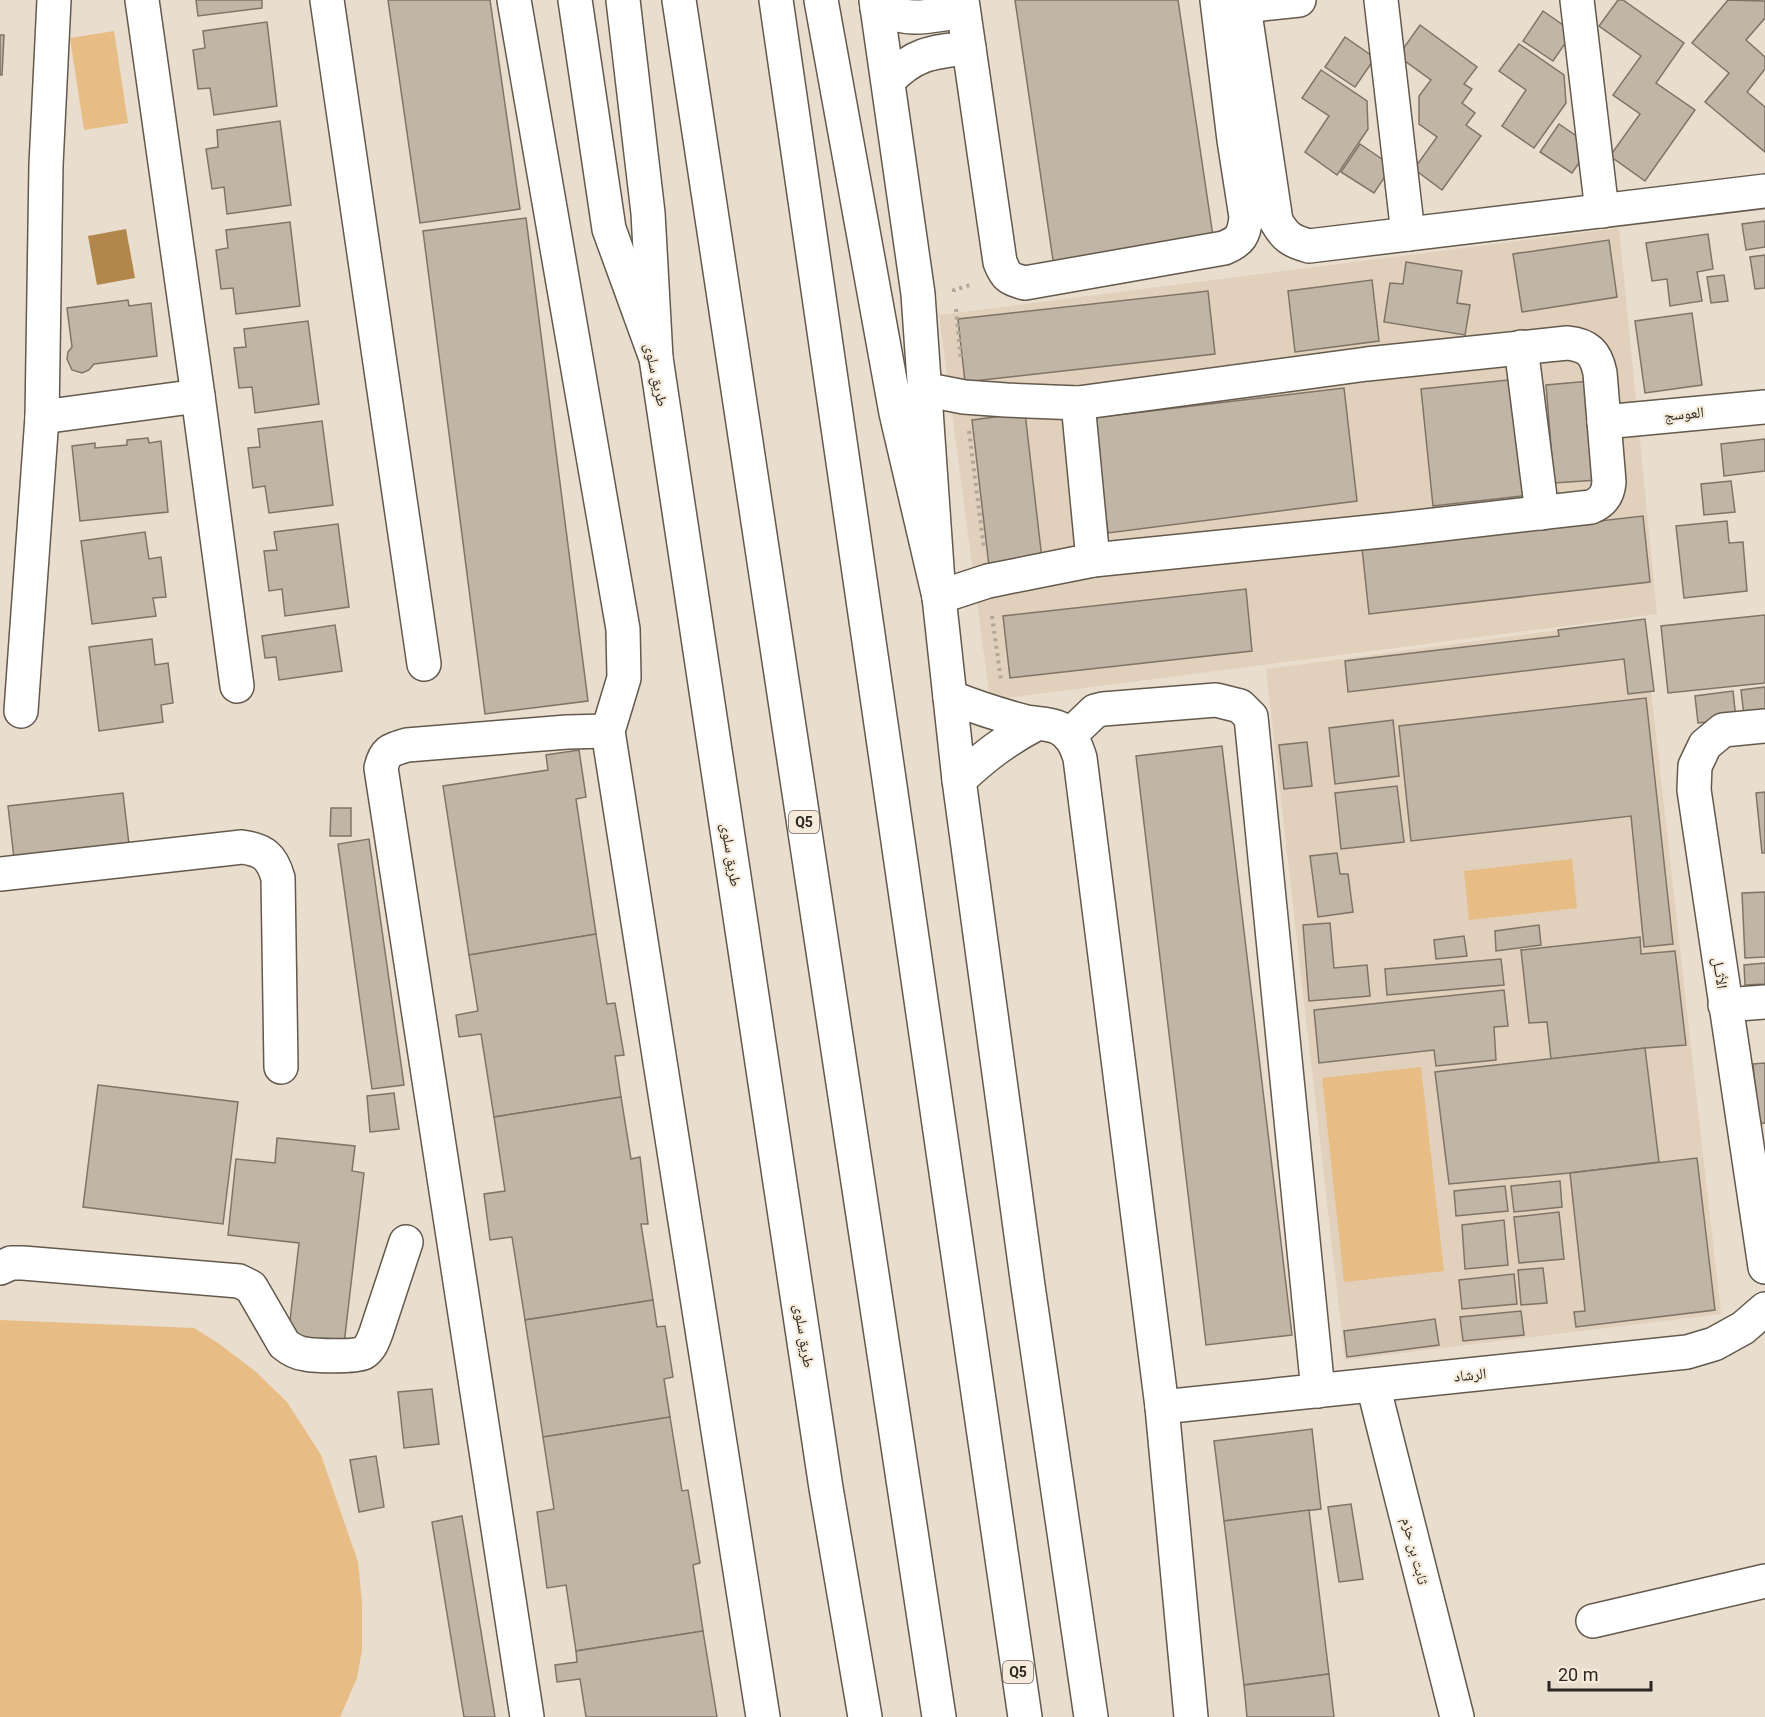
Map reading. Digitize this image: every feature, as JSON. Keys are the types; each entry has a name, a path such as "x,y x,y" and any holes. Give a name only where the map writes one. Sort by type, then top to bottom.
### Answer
{"main road":[{"path":"21,711 42,417 45,165 54,0"},
{"path":"142,0 237,686"},
{"path":"327,0 424,664"},
{"path":"514,0 623,629 624,678 608,731 763,1717"},
{"name":"طريق سلوى","path":"575,0 609,229 656,358 823,1465 865,1717"},
{"path":"623,0 648,213 656,358"},
{"name":"Q5","path":"679,0 939,1717"},
{"name":"Q5","path":"776,0 1025,1717"},
{"path":"821,0 896,413 939,597"},
{"path":"1235,2 1299,0"},
{"path":"1381,0 1408,234"},
{"path":"1577,0 1602,211"},
{"path":"1235,2 1276,221 1283,233 1294,242 1309,246 1765,191"},
{"path":"877,4 906,18 922,17 962,5 1000,262 1005,274 1013,280 1025,283 1224,248 1234,244 1241,237 1246,216 1234,140 1235,2"},
{"path":"877,4 918,294 939,597 959,780 1090,1717"},
{"path":"888,81 900,68 932,52 969,48"},
{"path":"923,389 964,397 1078,402 1367,364 1521,347 1580,344 1590,350 1598,361 1609,482 1604,498 1599,504 1591,507 1093,560 988,581 939,597"},
{"path":"1521,347 1542,513"},
{"path":"42,417 198,396"},
{"path":"1078,402 1093,560"},
{"name":"العوسج","path":"1604,422 1765,407"},
{"path":"950,698 1021,720 1060,728 1076,746 1080,758 1162,1407 1191,1717"},
{"path":"1069,736 1095,711 1104,709 1216,700 1240,706 1251,717 1318,1391"},
{"path":"959,780 982,758 1008,739 1021,720"},
{"name":"الأثــل","path":"1765,726 1724,730 1705,745 1695,766 1694,790 1765,1267"},
{"path":"527,1717 381,768 384,756 392,749 407,745 567,732 608,731"},
{"path":"0,874 242,847 255,849 266,855 274,866 278,878 281,1067"},
{"path":"1725,1005 1765,1002"},
{"path":"0,1268 11,1263 23,1263 239,1281 251,1287 284,1344 292,1350 304,1354 356,1356 365,1352 376,1333 406,1242"},
{"name":"الرشاد","path":"1162,1407 1687,1352 1714,1344 1743,1328 1765,1309"},
{"name":"ثابت بن حزم","path":"1373,1385 1457,1717"},
{"path":"1593,1621 1765,1581"}],"path":[{"path":"1005,274 954,290 964,397 988,581 1021,720"}],"shaded area":[{"path":"114,31 128,123 84,130 70,38"},
{"path":"1619,228 1657,614 990,700 939,315"},
{"path":"126,229 135,278 97,285 88,236"},
{"path":"1643,619 1721,1314 1345,1360 1266,669"},
{"path":"1572,859 1577,908 1469,920 1464,871"},
{"path":"1421,1067 1444,1271 1344,1282 1322,1078"},
{"path":"0,1320 194,1328 255,1371 287,1402 321,1455 358,1562 362,1603 362,1650 357,1678 340,1717 0,1717"}],"building":[{"path":"196,0 262,0 262,8 198,16"},
{"path":"388,0 490,0 520,209 420,223"},
{"path":"1015,0 1178,0 1214,243 1054,267"},
{"path":"1618,0 1623,0 1684,43 1656,83 1695,110 1645,181 1610,156 1640,114 1613,95 1641,56 1599,26"},
{"path":"1728,0 1765,1 1765,18 1746,40 1765,57 1765,69 1747,92 1765,107 1765,152 1705,102 1729,73 1692,43"},
{"path":"1543,11 1573,32 1553,61 1523,41"},
{"path":"267,22 277,106 214,115 210,88 198,89 193,50 205,48 203,31"},
{"path":"1420,25 1477,67 1464,84 1472,89 1462,103 1475,113 1466,125 1481,136 1442,190 1414,169 1437,137 1419,124 1419,96 1431,80 1398,56"},
{"path":"0,35 4,35 2,75 0,75"},
{"path":"1345,37 1375,58 1355,87 1325,67"},
{"path":"1519,44 1564,75 1566,103 1534,148 1502,126 1526,90 1499,71"},
{"path":"1321,70 1367,101 1368,129 1337,175 1305,152 1329,116 1302,98"},
{"path":"280,121 291,205 227,214 224,187 212,189 206,149 218,147 217,130"},
{"path":"1559,124 1591,146 1572,173 1540,152"},
{"path":"1360,144 1392,166 1374,193 1341,172"},
{"path":"526,218 588,701 485,714 423,231"},
{"path":"1765,221 1765,247 1746,250 1742,224"},
{"path":"290,222 300,306 236,314 233,288 221,289 216,250 228,248 226,230"},
{"path":"1708,234 1713,269 1697,272 1702,301 1670,306 1667,279 1652,281 1646,243"},
{"path":"1609,240 1617,297 1522,312 1513,254"},
{"path":"1765,255 1765,288 1755,289 1750,257"},
{"path":"1406,262 1462,271 1457,303 1470,305 1465,335 1384,322 1390,283 1403,284"},
{"path":"1724,275 1728,301 1711,303 1707,277"},
{"path":"1372,280 1379,341 1295,352 1288,291"},
{"path":"1208,291 1215,354 965,382 958,319"},
{"path":"128,300 129,306 151,303 157,356 94,364 82,373 72,370 67,359 72,347 67,308"},
{"path":"1692,313 1702,385 1645,393 1635,321"},
{"path":"308,321 319,404 255,413 252,387 239,388 234,348 246,347 244,329"},
{"path":"1518,379 1530,495 1433,506 1421,389"},
{"path":"1590,381 1598,480 1554,483 1546,385"},
{"path":"1344,388 1357,501 1108,533 1092,418"},
{"path":"1025,413 1042,559 989,566 972,420"},
{"path":"322,421 333,505 269,513 265,486 253,488 248,448 260,447 258,429"},
{"path":"148,438 149,443 161,441 168,512 80,521 72,446 95,443 95,448 127,445 127,440"},
{"path":"1765,439 1765,471 1724,476 1721,444"},
{"path":"1731,481 1735,512 1704,515 1701,484"},
{"path":"1643,516 1650,582 1369,614 1362,548"},
{"path":"1727,521 1729,543 1743,542 1747,591 1684,598 1676,526"},
{"path":"338,524 349,607 285,616 282,589 269,591 264,551 277,550 274,532"},
{"path":"145,532 149,559 161,557 166,597 153,598 156,616 92,624 81,541"},
{"path":"1246,589 1252,651 1010,678 1003,616"},
{"path":"1765,615 1765,683 1668,693 1661,626"},
{"path":"1645,619 1654,691 1628,694 1624,659 1348,692 1345,661 1559,636 1558,630"},
{"path":"335,625 342,671 279,680 276,657 265,658 262,636"},
{"path":"152,639 155,665 168,663 173,703 161,705 163,722 99,731 89,647"},
{"path":"1765,687 1765,714 1744,716 1741,690"},
{"path":"1733,691 1736,719 1698,723 1695,696"},
{"path":"1646,698 1673,944 1644,947 1631,816 1411,841 1399,726"},
{"path":"1393,720 1399,776 1335,784 1329,728"},
{"path":"1307,742 1312,786 1284,789 1279,745"},
{"path":"1222,746 1292,1335 1206,1345 1136,756"},
{"path":"579,750 586,797 576,799 596,934 469,955 443,786 548,770 546,755"},
{"path":"1397,786 1404,842 1341,849 1335,793"},
{"path":"1765,792 1765,853 1762,853 1756,793"},
{"path":"123,793 130,853 15,867 8,806"},
{"path":"331,808 351,808 351,836 330,836"},
{"path":"369,839 404,1085 372,1089 338,844"},
{"path":"1337,853 1340,874 1348,874 1353,912 1318,917 1310,856"},
{"path":"1765,892 1765,957 1745,958 1742,893"},
{"path":"1330,923 1334,968 1367,965 1370,996 1309,1001 1303,925"},
{"path":"1539,925 1541,945 1496,951 1495,931"},
{"path":"596,934 607,1004 615,1003 624,1055 615,1056 621,1097 494,1117 481,1034 459,1037 456,1015 478,1011 469,955"},
{"path":"1464,936 1467,956 1436,959 1434,940"},
{"path":"1640,937 1641,954 1675,951 1686,1045 1551,1059 1547,1022 1529,1023 1521,950"},
{"path":"1501,959 1504,985 1387,995 1385,969"},
{"path":"1765,963 1765,984 1745,985 1744,965"},
{"path":"1504,990 1508,1026 1494,1027 1496,1060 1436,1066 1434,1050 1319,1063 1314,1010"},
{"path":"1645,1048 1659,1162 1449,1184 1435,1072"},
{"path":"1765,1063 1765,1123 1759,1124 1753,1064"},
{"path":"98,1085 238,1102 223,1224 83,1207"},
{"path":"394,1093 399,1129 370,1132 367,1096"},
{"path":"621,1097 631,1159 640,1157 648,1224 641,1224 653,1300 525,1320 512,1237 490,1240 484,1194 505,1191 494,1117"},
{"path":"277,1138 355,1146 352,1171 364,1173 344,1344 288,1338 299,1243 228,1235 236,1159 275,1163"},
{"path":"1697,1158 1715,1310 1576,1327 1574,1312 1585,1311 1570,1173"},
{"path":"1560,1181 1562,1207 1514,1212 1511,1186"},
{"path":"1505,1186 1508,1211 1456,1216 1454,1191"},
{"path":"1559,1212 1564,1259 1519,1263 1514,1217"},
{"path":"1504,1220 1508,1265 1465,1269 1462,1225"},
{"path":"1543,1268 1547,1303 1521,1305 1518,1270"},
{"path":"1514,1274 1517,1304 1462,1309 1459,1280"},
{"path":"653,1300 657,1327 665,1326 673,1377 664,1379 670,1417 543,1437 525,1320"},
{"path":"1521,1311 1524,1335 1463,1341 1460,1317"},
{"path":"1435,1319 1439,1345 1347,1357 1344,1331"},
{"path":"432,1389 439,1444 404,1448 398,1392"},
{"path":"670,1417 682,1491 688,1490 700,1563 693,1565 703,1631 576,1651 566,1585 547,1588 537,1512 554,1509 543,1437"},
{"path":"1312,1429 1321,1509 1224,1521 1214,1441"},
{"path":"376,1456 384,1507 359,1512 350,1460"},
{"path":"1351,1504 1363,1579 1339,1582 1328,1507"},
{"path":"1309,1510 1329,1674 1244,1685 1224,1521"},
{"path":"462,1516 495,1717 464,1717 432,1522"},
{"path":"703,1631 717,1717 586,1717 580,1679 557,1682 555,1665 577,1662 576,1651"},
{"path":"1329,1674 1334,1717 1247,1717 1244,1685"}]}
